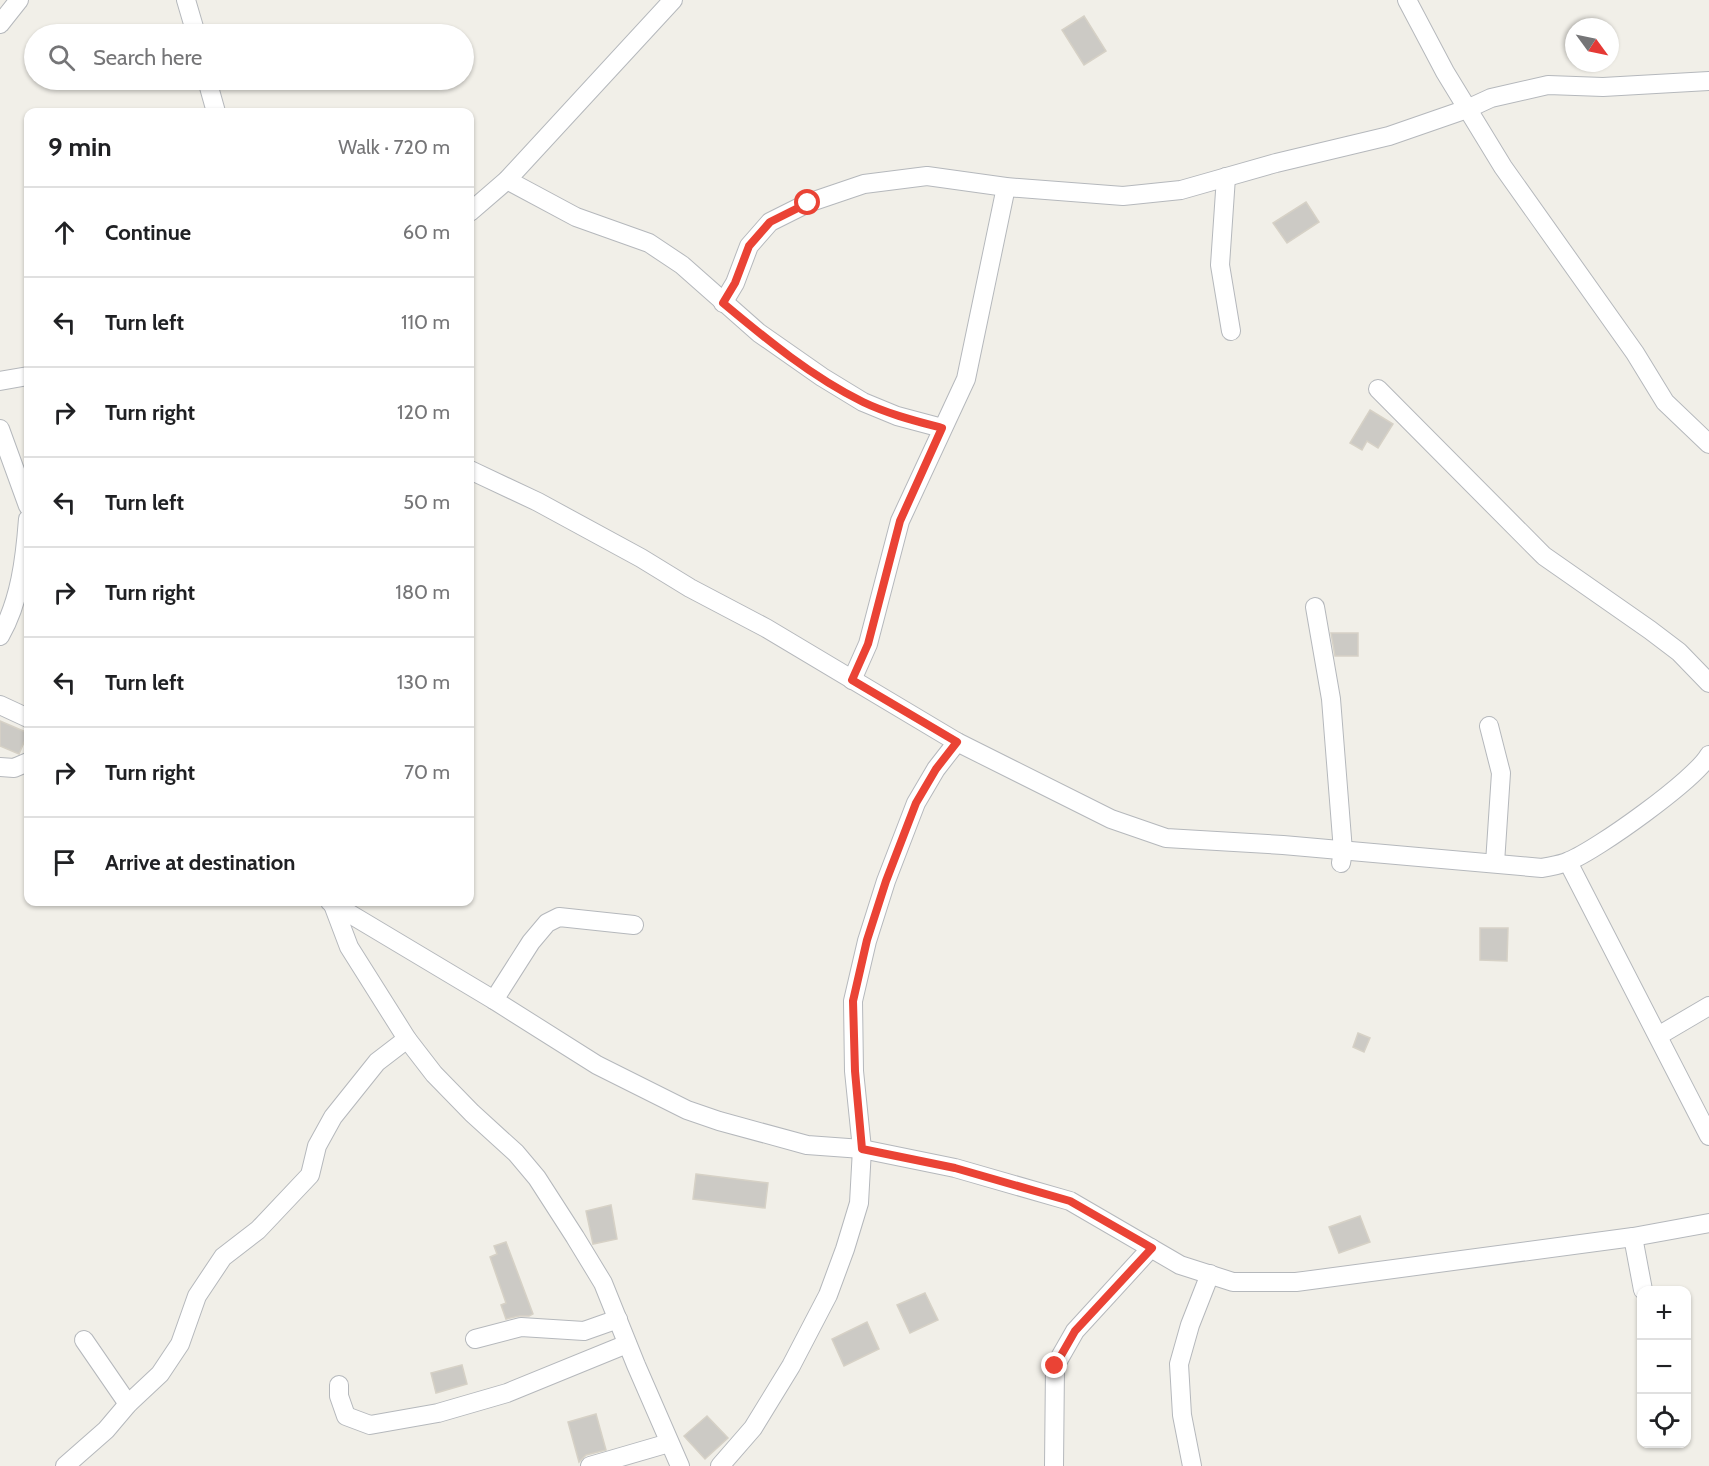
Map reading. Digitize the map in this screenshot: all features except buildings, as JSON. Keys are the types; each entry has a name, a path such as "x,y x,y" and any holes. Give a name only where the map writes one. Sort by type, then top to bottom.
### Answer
{"street":[{"path":"0,24 19,0"},
{"path":"186,0 192,24"},
{"path":"474,209 507,180 673,0"},
{"path":"1407,0 1445,72 1503,167 1635,353 1665,402 1679,418 1709,444"},
{"path":"723,303 735,283 749,246 770,222 808,203 864,184 927,176 1006,187 1123,196 1181,190 1276,163 1389,135 1467,109 1491,98 1548,85 1603,87 1709,81"},
{"path":"210,90 215,108"},
{"path":"1226,177 1220,265 1231,331"},
{"path":"507,180 576,217 649,243 682,265 759,333 822,377 863,402 897,416 942,428"},
{"path":"852,680 868,644 900,521 966,380 1006,187"},
{"path":"0,381 24,377"},
{"path":"1378,389 1544,556 1650,630 1678,652 1709,683"},
{"path":"0,429 24,495"},
{"path":"474,472 538,502 641,558 690,588 766,628 957,742 1111,819 1166,838 1342,857 1542,868 1568,862 1596,847 1708,760"},
{"path":"0,636 9,621 24,566"},
{"path":"1315,607 1331,699 1342,857"},
{"path":"0,705 24,716"},
{"path":"1489,726 1501,773 1495,864"},
{"path":"720,1466 753,1428 791,1366 828,1295 845,1249 859,1203 862,1149 855,1071 853,1001 867,940 886,881 916,803 936,769 957,742"},
{"path":"0,767 14,768 24,764"},
{"path":"1568,862 1709,1136"},
{"path":"334,906 349,947 407,1039 434,1074 516,1153 537,1178 603,1283 680,1466"},
{"path":"339,906 597,1065 687,1110 807,1145 862,1149 955,1168 1070,1201 1180,1264 1233,1282 1296,1282 1633,1237 1709,1223"},
{"path":"494,1000 531,942 553,920 559,917 634,925"},
{"path":"1658,1036 1709,1006"},
{"path":"65,1466 106,1430 128,1404 160,1374 180,1344 197,1296 224,1257 258,1230 310,1175 317,1146 333,1117 377,1062 407,1039"},
{"path":"1633,1237 1642,1286"},
{"path":"1054,1466 1055,1366 1075,1331 1152,1248"},
{"path":"1192,1466 1182,1415 1179,1364 1190,1326 1210,1274"},
{"path":"475,1339 521,1327 584,1330 618,1319"},
{"path":"84,1341 128,1404"},
{"path":"339,1385 339,1396 346,1416 370,1425 388,1423 438,1413 507,1393 627,1344"},
{"path":"590,1466 669,1443"}],"route":[{"path":"808,203 770,222 749,246 735,283 723,303 759,333 822,377 863,402 897,416 942,428 900,521 868,644 852,680 957,742 936,769 916,803 886,881 867,940 853,1001 855,1071 862,1149 955,1168 1070,1201 1152,1248 1075,1331 1055,1366"}]}
